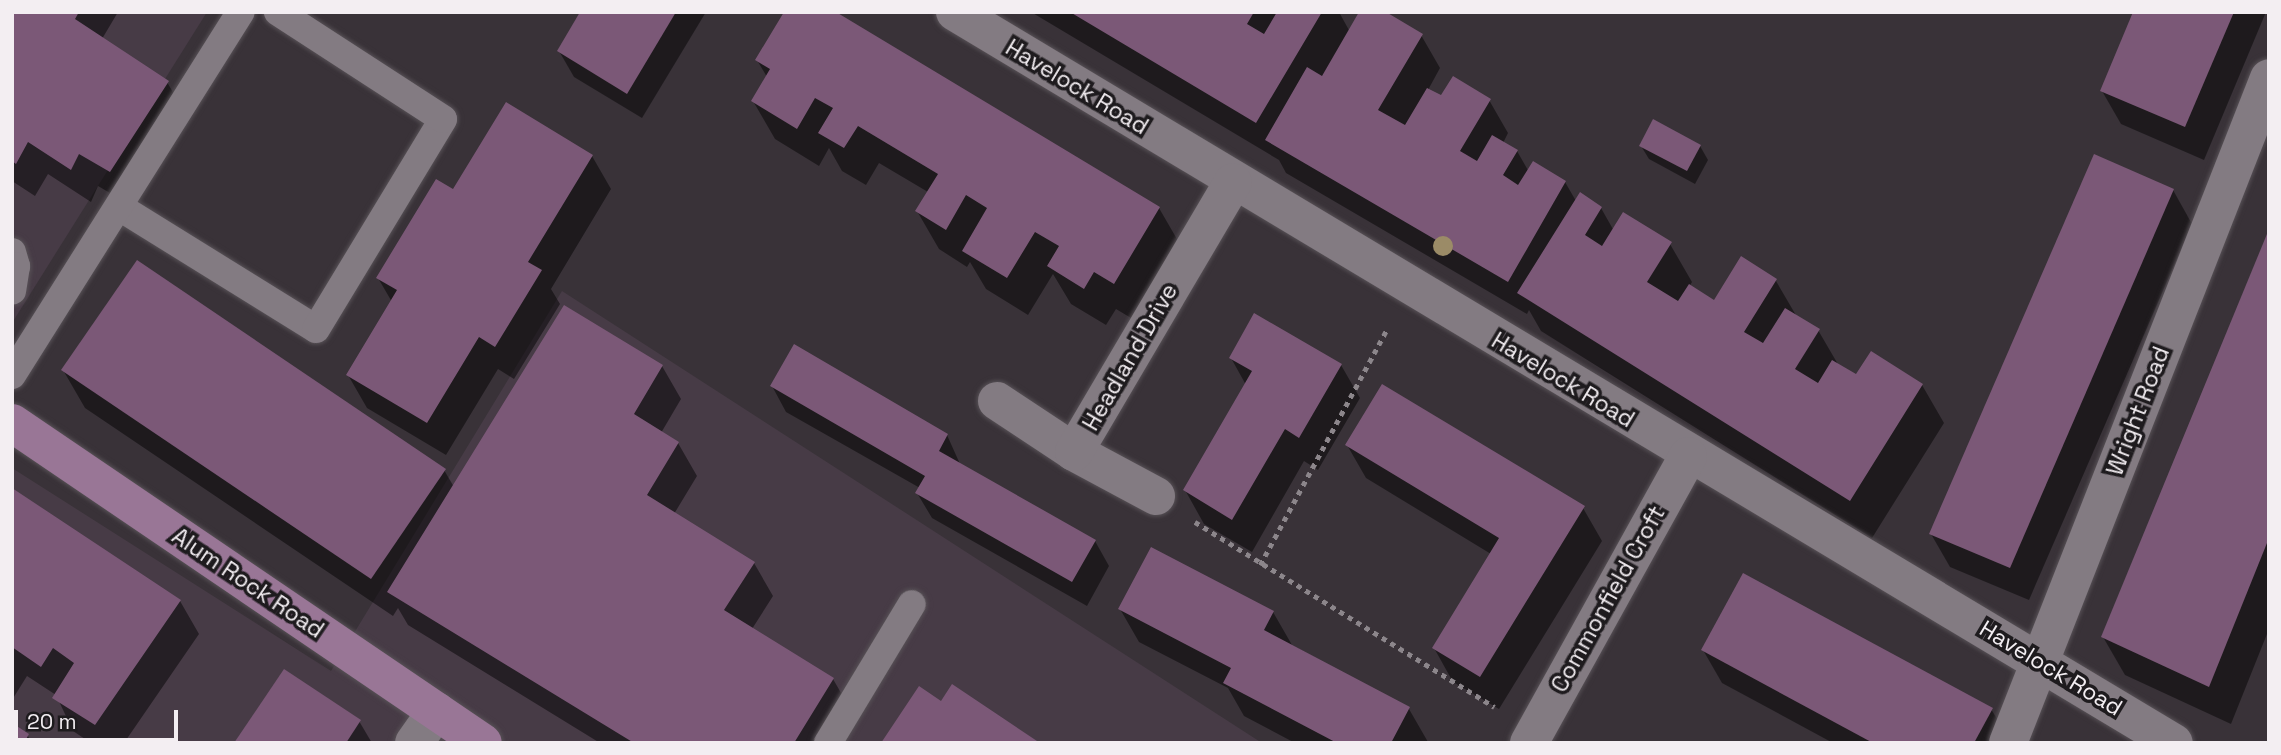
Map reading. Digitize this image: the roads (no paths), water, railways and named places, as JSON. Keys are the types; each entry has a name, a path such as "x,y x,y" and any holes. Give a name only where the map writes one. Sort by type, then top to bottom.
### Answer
{"street":[{"name":"Havelock Road","path":"955,12 1688,456 2040,660 2174,743"},
{"name":"Wright Road","path":"2008,743 2269,78"},
{"name":"Headland Drive","path":"1156,496 1074,452 1233,182"},
{"path":"998,401 1074,452"},
{"name":"Alum Rock Road","path":"12,423 483,743"},
{"name":"Commonfield Croft","path":"1532,737 1688,456"},
{"path":"414,743 436,711"}],"lane":[{"path":"12,375 121,208 241,12"},
{"path":"121,208 316,329 443,119 278,12"},
{"path":"12,252 16,266 12,291"},
{"path":"828,743 912,604"}]}
